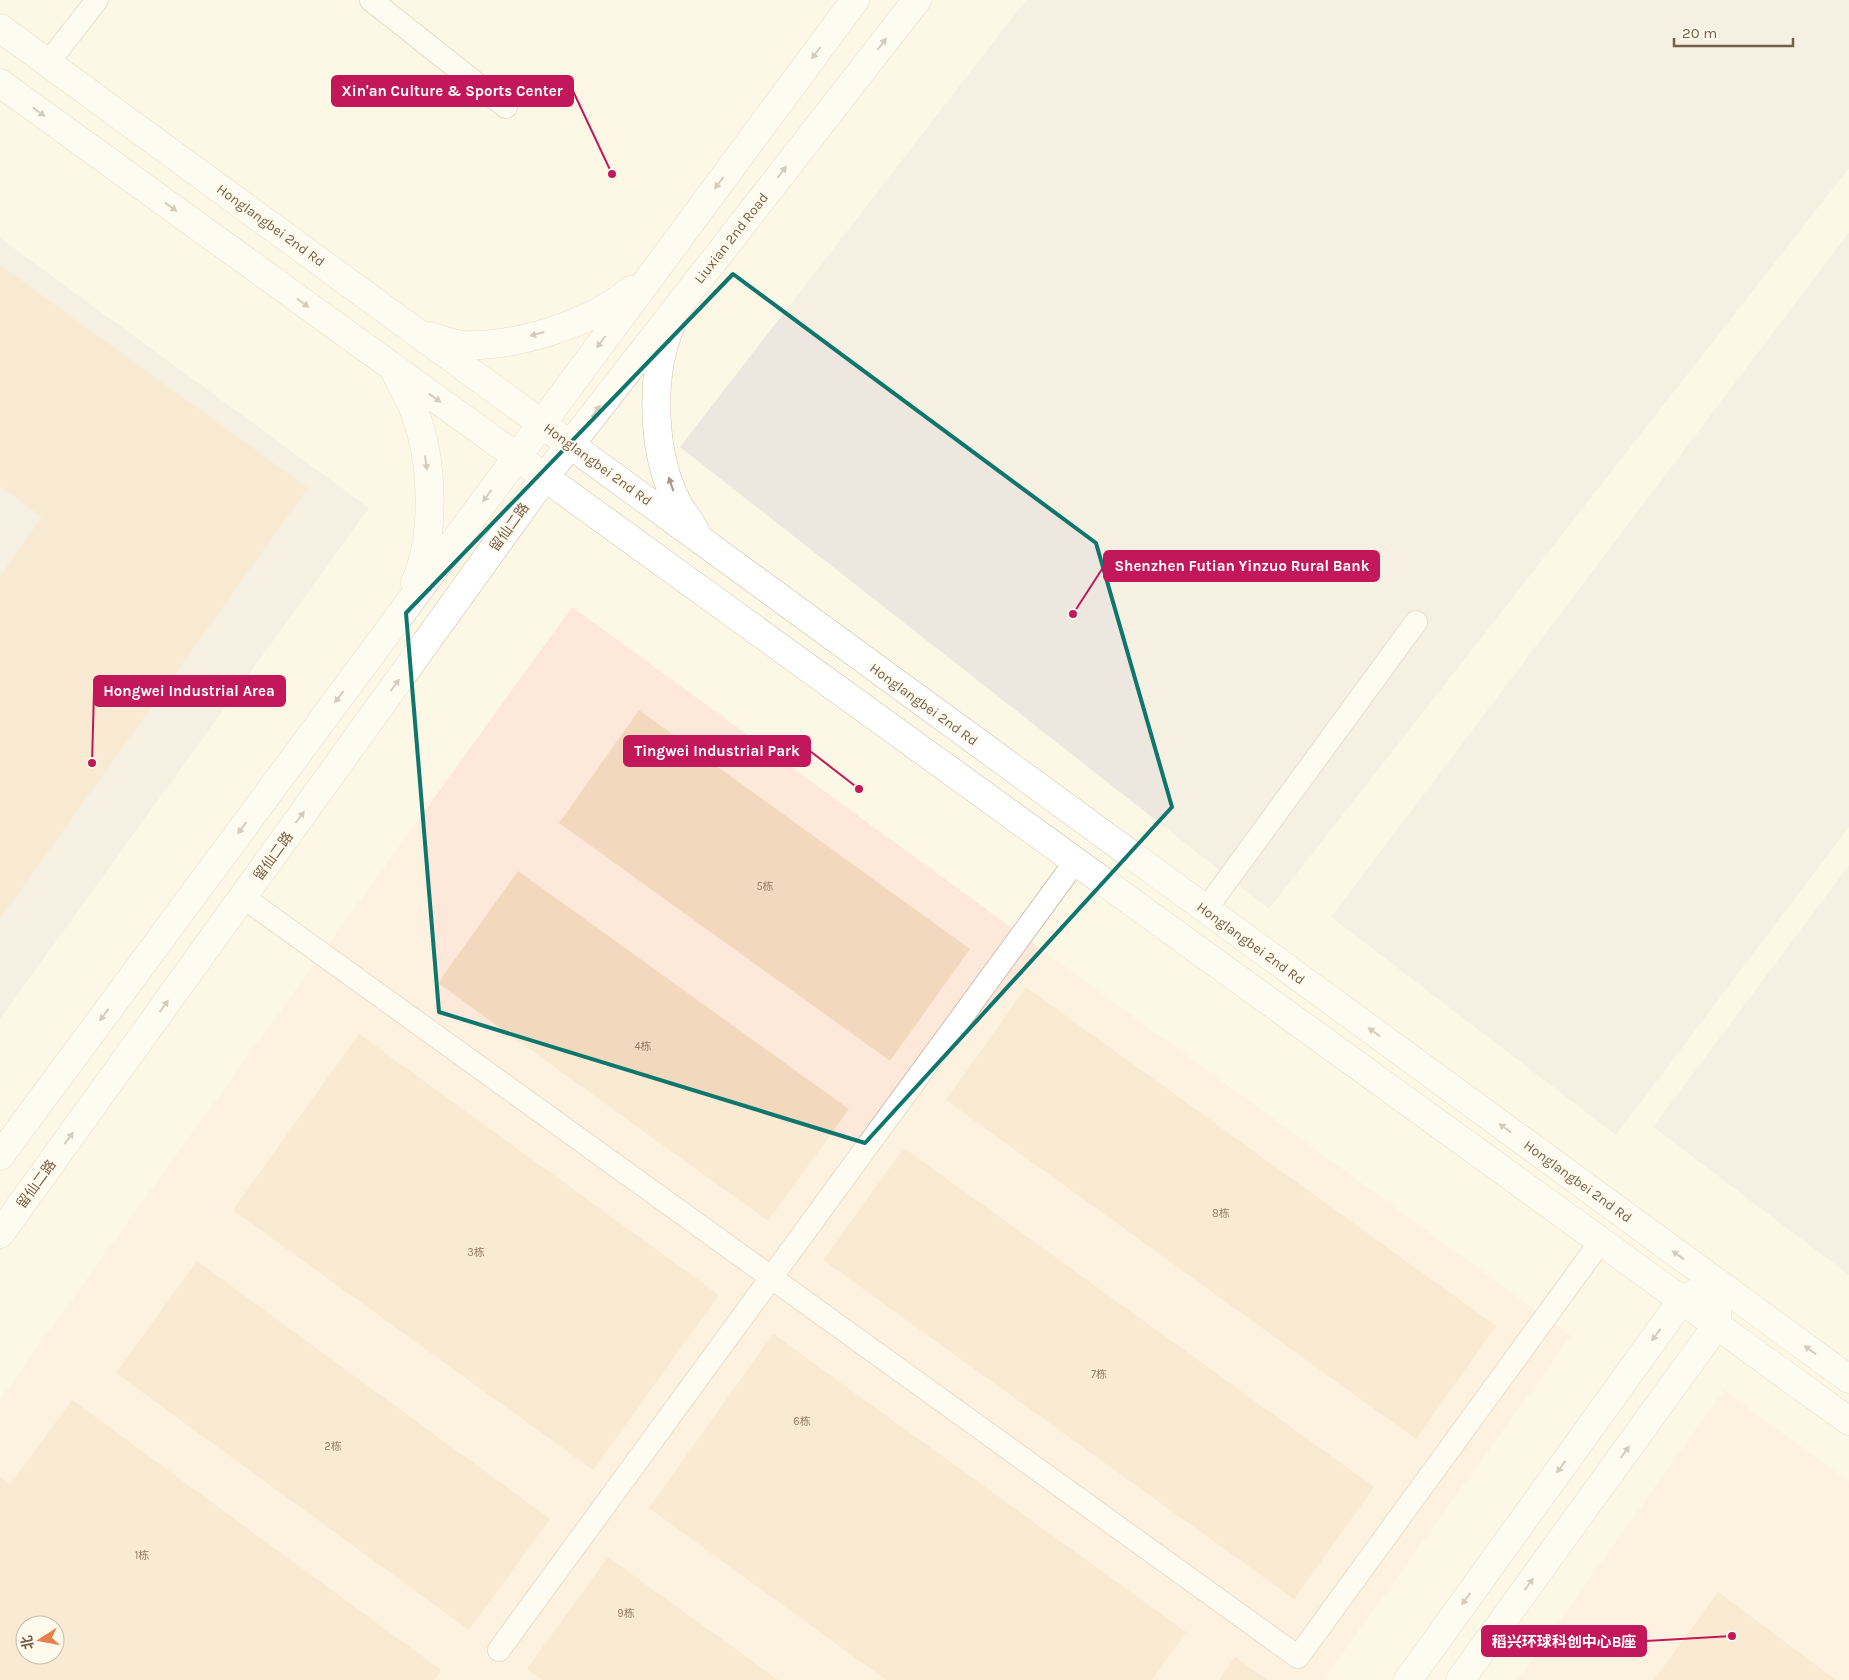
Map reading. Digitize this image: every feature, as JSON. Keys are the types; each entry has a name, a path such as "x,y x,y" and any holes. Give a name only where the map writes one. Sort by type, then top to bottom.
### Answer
{"main road":[{"path":"0,1156 516,456 856,0"},
{"name":"Liuxian 2nd Road","path":"545,477 917,0"},
{"name":"Honglangbei 2nd Rd","path":"0,28 1849,1379"},
{"path":"0,84 1849,1421"},
{"path":"419,334 462,345 502,342 541,334 578,321 618,301 655,269"},
{"path":"680,304 663,342 656,386 657,423 664,463 678,502 703,541"},
{"path":"393,368 416,414 430,490 427,536 420,572 401,612"},
{"name":"留仙二路","path":"0,1234 545,477"},
{"path":"1408,1680 1682,1300 1718,1284 1717,1325 1460,1680"}],"lane":[{"path":"48,63 96,0"},
{"path":"371,0 506,107"},
{"path":"1206,909 1416,622"},
{"path":"499,1650 1075,862"},
{"path":"243,897 1298,1657 1601,1241"}],"highlighted area":[{"path":"733,274 1096,543 1172,807 865,1143 439,1012 406,613"}],"shaded area":[{"path":"1026,0 1849,0 1849,168 1269,909 680,447"},
{"path":"1849,232 1849,827 1616,1135 1331,917"},
{"path":"0,238 369,508 0,1019"},
{"path":"572,607 1571,1336 1323,1680 0,1680 0,1399"},
{"path":"1849,865 1849,1275 1653,1127"},
{"path":"1724,1390 1849,1482 1849,1680 1517,1680"}],"building":[{"path":"0,265 308,488 0,919 0,576 42,517 0,486"},
{"path":"639,710 970,949 890,1061 559,823"},
{"path":"518,871 849,1109 768,1221 438,983"},
{"path":"1026,987 1496,1326 1416,1439 946,1100"},
{"path":"359,1034 719,1295 593,1470 233,1210"},
{"path":"904,1148 1374,1487 1294,1599 823,1260"},
{"path":"197,1261 550,1519 469,1630 116,1373"},
{"path":"773,1334 1186,1632 1152,1680 886,1680 649,1508"},
{"path":"72,1400 441,1670 434,1680 0,1680 0,1477 10,1485"},
{"path":"608,1557 778,1680 542,1680 527,1669"},
{"path":"1718,1592 1836,1680 1654,1680"},
{"path":"1235,1657 1267,1680 1219,1680"}],"place":[{"name":"Xin'an Culture & Sports Center","path":"612,174"},
{"name":"Shenzhen Futian Yinzuo Rural Bank","path":"1073,614"},
{"name":"Hongwei Industrial Area","path":"92,763"},
{"name":"Tingwei Industrial Park","path":"859,789"},
{"name":"稻兴环球科创中心B座","path":"1732,1636"}]}
